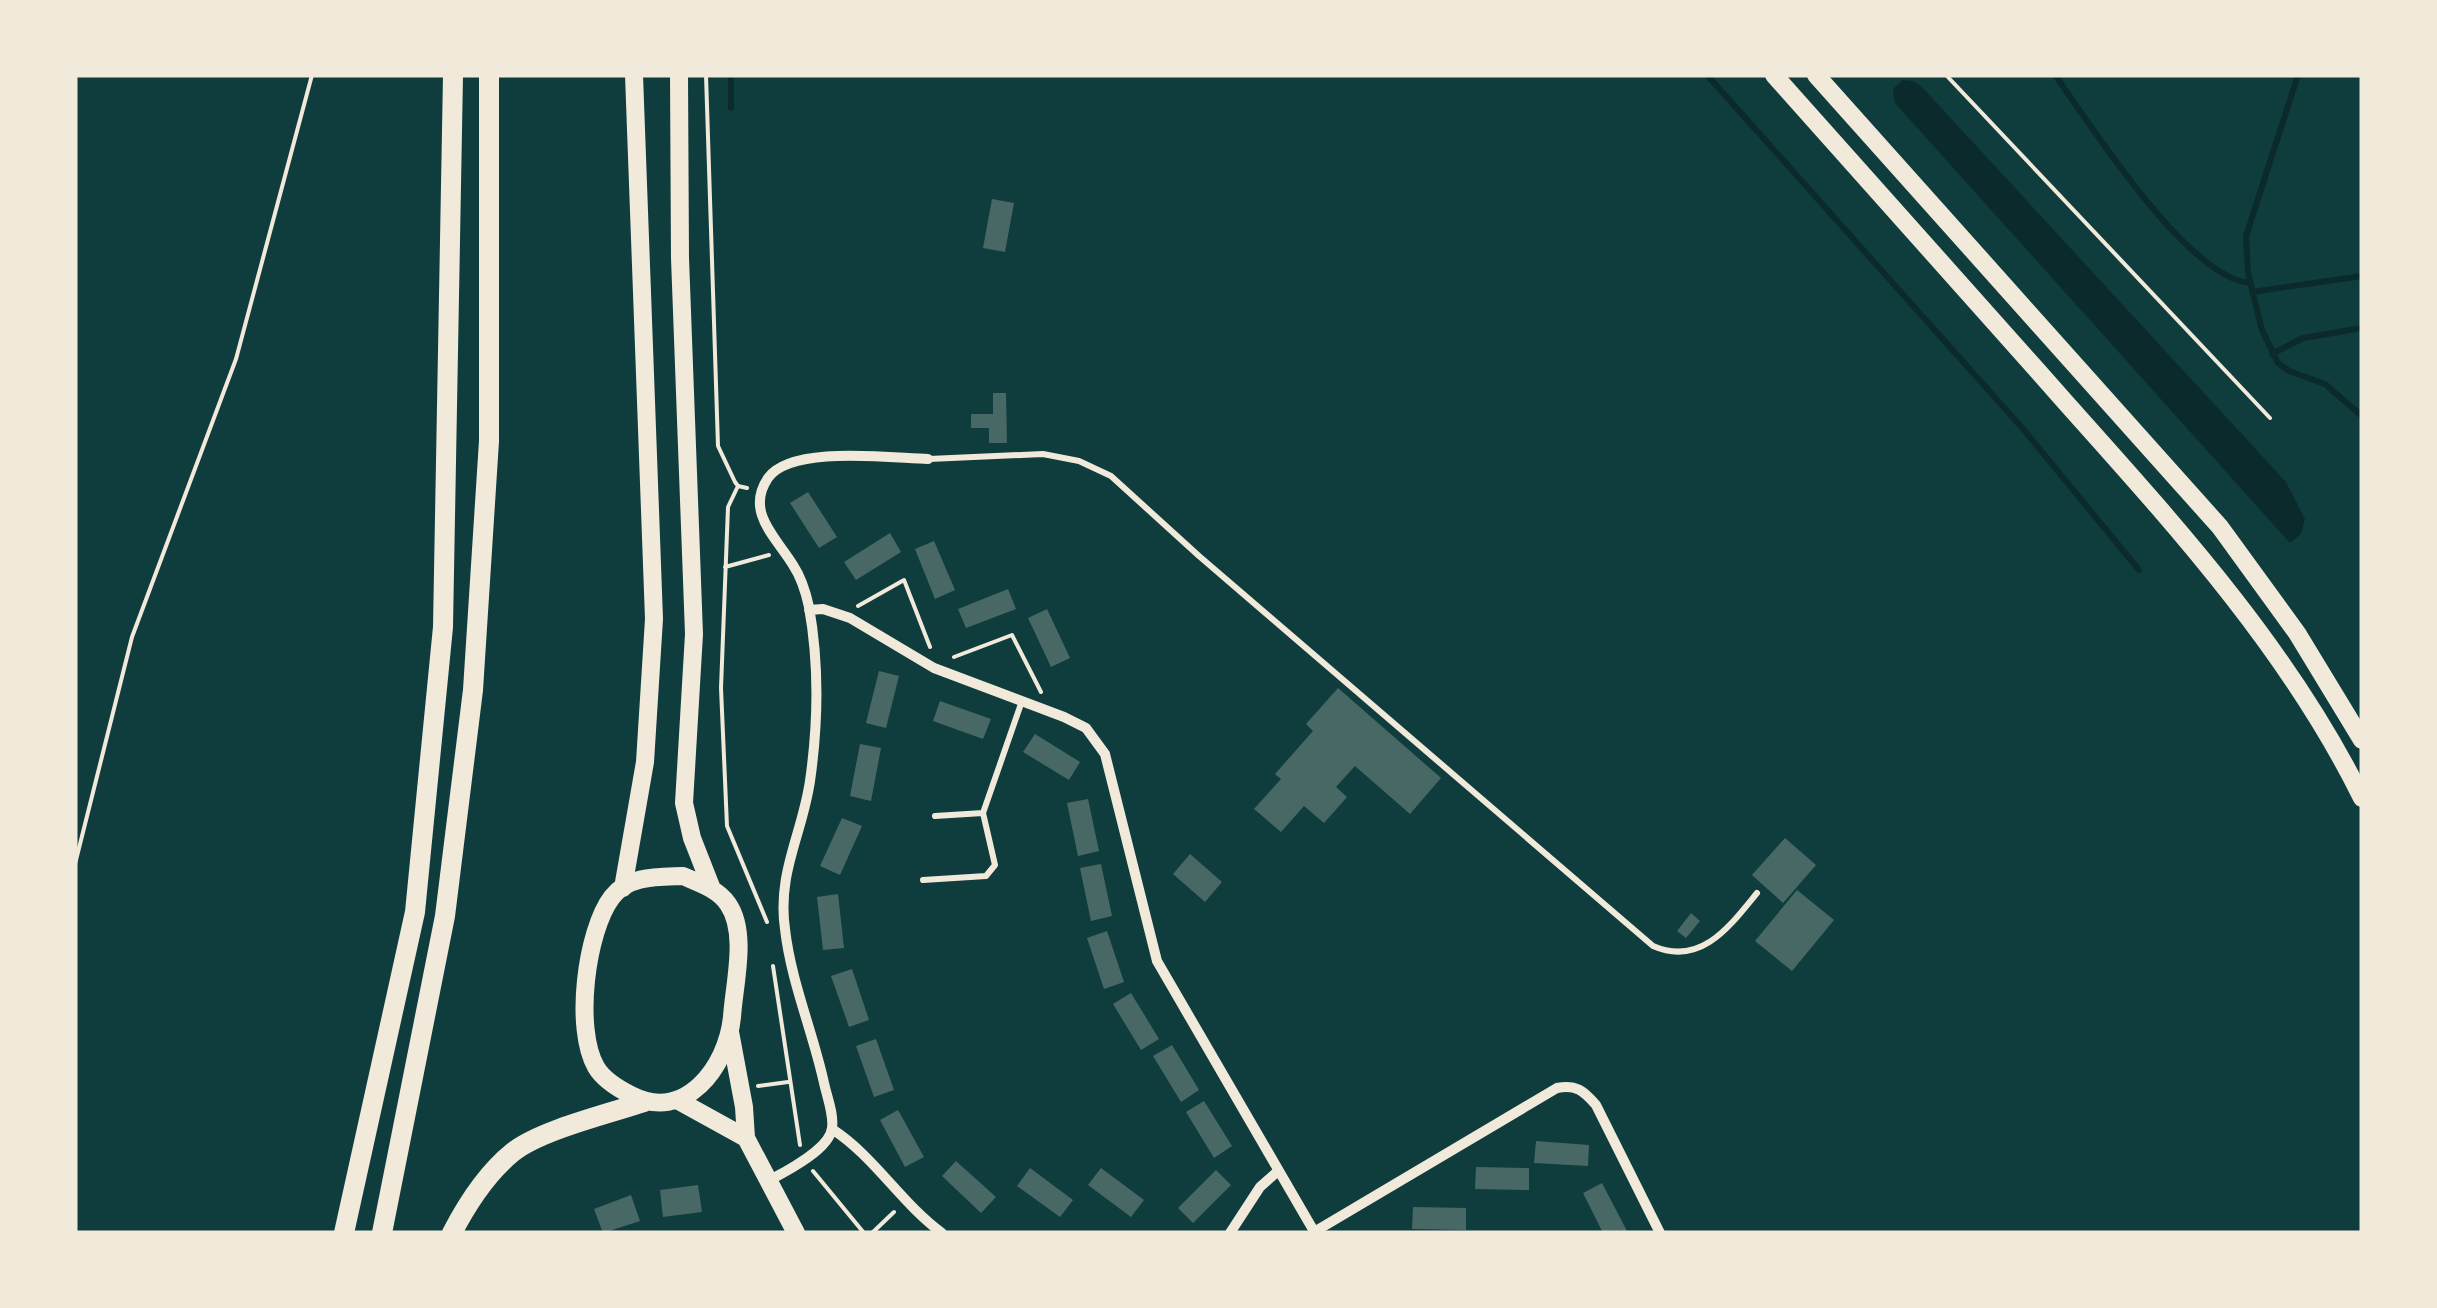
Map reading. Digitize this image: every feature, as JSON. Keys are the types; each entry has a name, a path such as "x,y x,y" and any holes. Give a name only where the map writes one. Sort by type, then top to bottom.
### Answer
{"highway":[{"path":"344,1233 415,912 444,627 453,75"},
{"path":"382,1233 445,916 473,690 489,441 489,75"},
{"path":"452,1233 479,1189 514,1152 536,1139 644,1102"}],"main road":[{"path":"623,888 645,762 654,620 634,75"},
{"path":"679,75 680,258 694,634 684,804 692,838 712,889"},
{"path":"1774,75 2198,551 2270,650 2362,798"},
{"path":"1816,75 2220,527 2297,633 2362,740"},
{"path":"746,1138 679,1101 644,1102 601,1074 593,1062 585,1022 592,947 612,896 639,879 683,876 712,889 727,902 735,918 738,943 730,1032 746,1138 796,1233"},
{"path":"679,1101 704,1084 730,1032"}],"street":[{"path":"770,1180 805,1159 828,1140 832,1129 822,1072 792,969 782,891 810,784 816,713 809,610 796,569 766,528 758,505 760,491 771,474 790,461 928,460"},
{"path":"809,610 823,608 850,618 934,668 1086,728 1105,754 1157,961 1314,1232 1557,1088 1568,1086 1586,1093 1596,1105 1660,1233"},
{"path":"832,1129 848,1139 904,1201 942,1233"},
{"path":"1230,1233 1260,1187 1278,1171"}],"lane":[{"path":"928,460 1042,454 1094,466 1126,488 1199,556 1653,946 1680,953 1702,948 1720,935 1757,893"},
{"path":"923,880 986,876 995,865 983,813 1022,702"},
{"path":"935,816 983,813"}],"path":[{"path":"75,864 132,638 236,360 312,75"},
{"path":"706,75 718,446 738,486"},
{"path":"1946,75 2270,418"},
{"path":"738,486 760,491"},
{"path":"738,486 728,507 721,688 727,826 763,908 769,932"},
{"path":"725,567 782,547"},
{"path":"850,618 853,608 904,580 934,668"},
{"path":"934,668 1012,635 1041,691 1036,706"},
{"path":"772,959 788,1082 805,1159 864,1233"},
{"path":"748,1087 788,1082"},
{"path":"872,1233 904,1201"}],"water":[{"path":"1903,80 1921,86 2286,482 2305,519 2301,534 2290,543 1895,103 1893,89"}],"building":[{"path":"992,199 1014,203 1005,252 983,248"},
{"path":"993,393 1006,393 1007,443 989,443 989,428 971,428 971,414 993,414"},
{"path":"808,492 837,537 819,548 790,503"},
{"path":"890,533 901,552 856,580 844,562"},
{"path":"934,541 955,590 935,599 915,549"},
{"path":"1008,589 1016,609 966,628 958,609"},
{"path":"1047,609 1070,658 1051,667 1028,618"},
{"path":"879,671 899,676 886,728 866,723"},
{"path":"1338,688 1441,778 1410,814 1355,766 1336,787 1347,797 1324,823 1304,806 1281,832 1254,809 1281,779 1275,774 1313,731 1306,724"},
{"path":"940,701 991,719 983,739 933,721"},
{"path":"1035,734 1080,762 1069,780 1023,752"},
{"path":"860,744 881,748 871,801 850,796"},
{"path":"1088,799 1099,851 1078,856 1067,803"},
{"path":"842,818 862,826 840,875 820,866"},
{"path":"1785,838 1816,865 1783,903 1752,875"},
{"path":"1190,854 1222,882 1205,902 1173,874"},
{"path":"1101,864 1112,916 1091,921 1080,868"},
{"path":"1797,890 1834,920 1792,971 1755,941"},
{"path":"838,894 844,948 823,950 817,897"},
{"path":"1691,913 1700,921 1686,938 1677,931"},
{"path":"1107,931 1124,982 1104,989 1087,938"},
{"path":"852,969 869,1020 849,1027 831,976"},
{"path":"1131,993 1159,1039 1141,1050 1113,1004"},
{"path":"876,1039 894,1090 874,1097 856,1046"},
{"path":"1172,1045 1199,1090 1181,1102 1153,1056"},
{"path":"1204,1101 1232,1146 1214,1158 1186,1112"},
{"path":"898,1110 924,1157 905,1167 880,1120"},
{"path":"1536,1141 1589,1145 1588,1166 1534,1163"},
{"path":"956,1161 996,1197 981,1213 942,1176"},
{"path":"1476,1167 1529,1168 1529,1190 1475,1189"},
{"path":"1030,1168 1073,1200 1060,1217 1017,1186"},
{"path":"1101,1168 1144,1200 1131,1217 1088,1185"},
{"path":"1216,1170 1231,1185 1193,1223 1178,1208"},
{"path":"1602,1183 1627,1231 1623,1233 1603,1233 1583,1193"},
{"path":"698,1185 702,1212 663,1217 660,1190"},
{"path":"631,1195 640,1221 603,1233 594,1209"},
{"path":"1413,1207 1466,1208 1466,1230 1412,1229"}],"waterway":[{"path":"731,75 731,108"},
{"path":"1707,75 2024,430 2139,570"},
{"path":"2055,75 2116,162 2171,228 2198,256 2225,275 2250,283"},
{"path":"2298,75 2246,236 2248,273 2262,330 2278,363 2325,384 2362,416"},
{"path":"2252,292 2362,276"},
{"path":"2272,354 2303,338 2362,328"}]}
